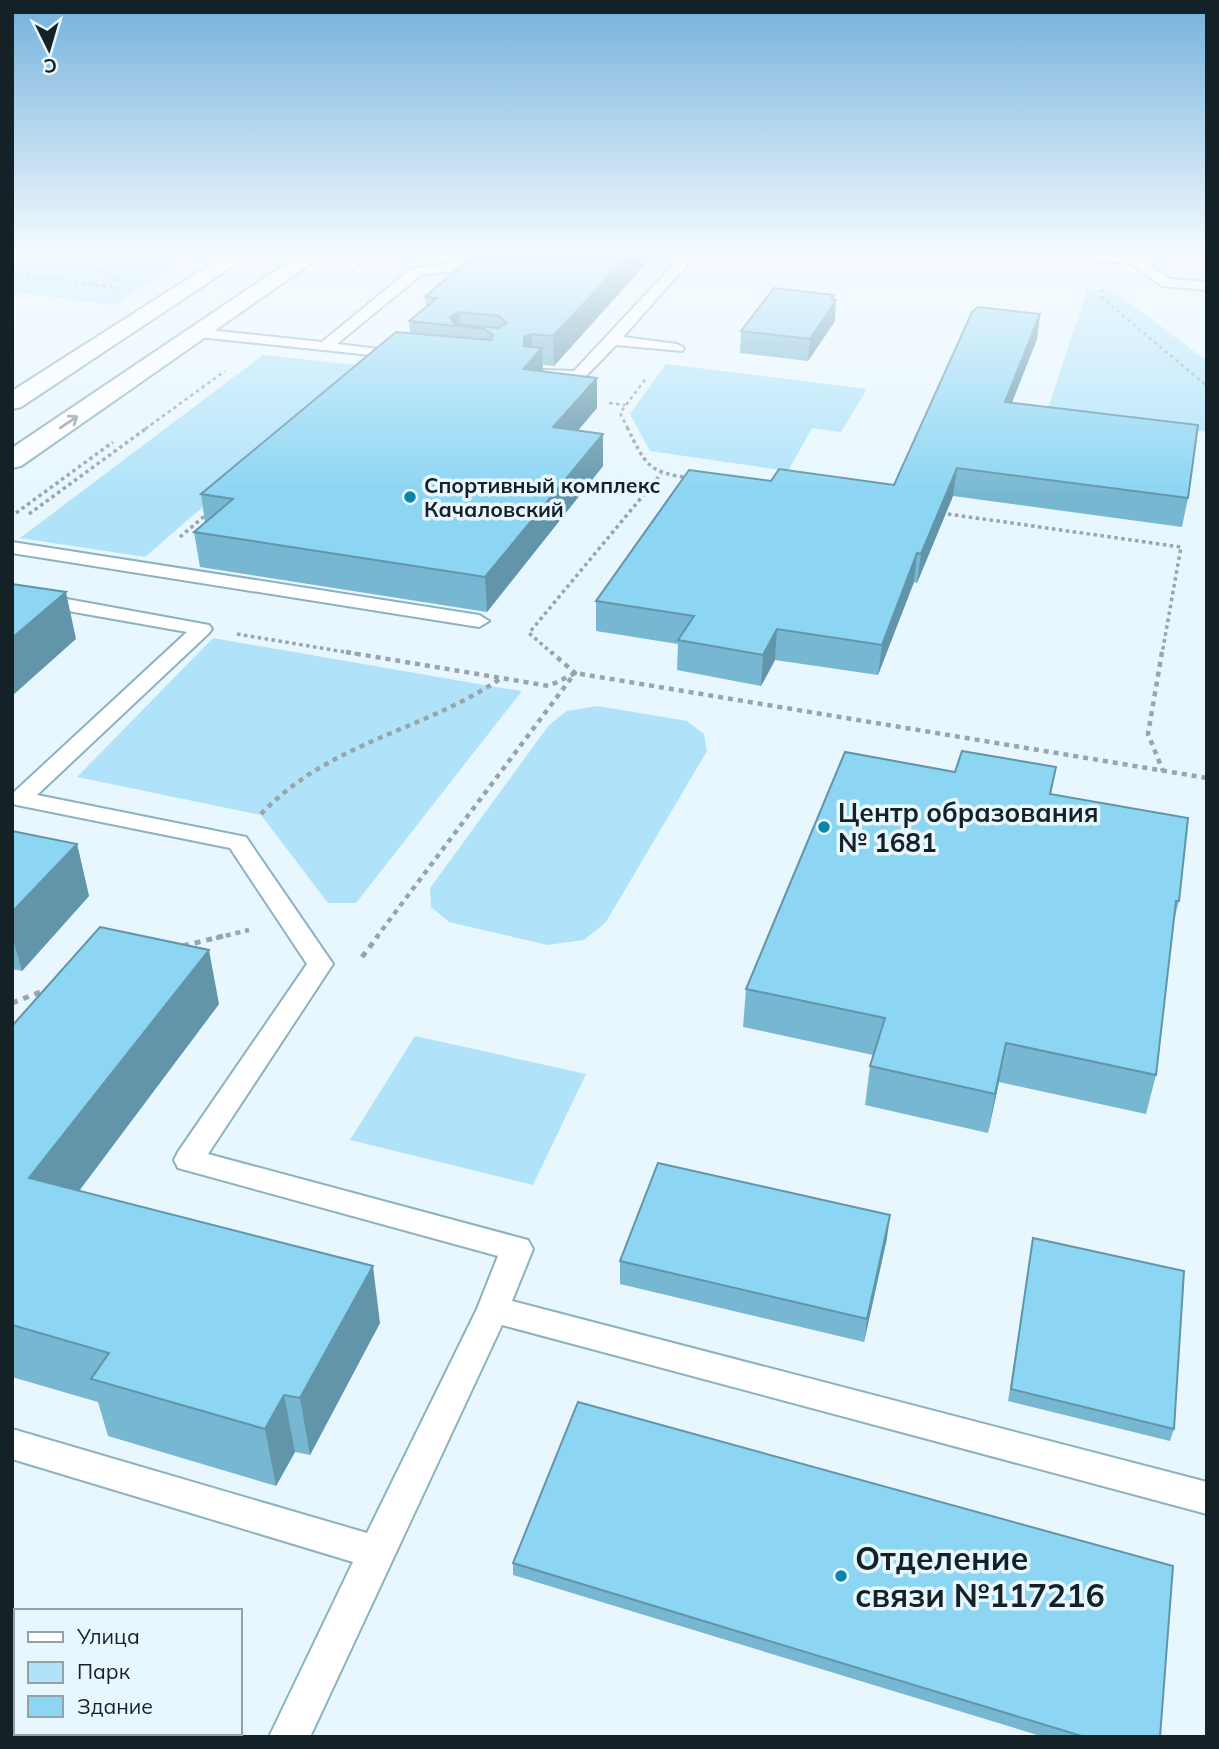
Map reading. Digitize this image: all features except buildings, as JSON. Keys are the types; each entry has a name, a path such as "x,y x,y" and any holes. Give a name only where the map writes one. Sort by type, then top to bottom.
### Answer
{"street":[{"path":"12,402 121,332"},
{"path":"12,460 198,333"}],"lane":[{"path":"532,371 578,376 620,332"},
{"path":"198,333 418,358"},
{"path":"325,347 342,333 407,341"},
{"path":"612,340 672,347"},
{"path":"12,547 479,621"},
{"path":"12,595 202,629"},
{"path":"202,629 20,799 238,842 320,964 190,1160 517,1248 494,1309 375,1552 289,1737"},
{"path":"494,1309 1207,1498"},
{"path":"12,1444 375,1552"}],"path":[{"path":"1142,332 1207,386"},
{"path":"23,518 266,341"},
{"path":"672,347 620,413 643,459 661,474 702,480"},
{"path":"609,403 626,405"},
{"path":"661,474 529,633 575,673 1207,778"},
{"path":"145,567 208,513"},
{"path":"934,513 1181,547 1148,734 1163,771"},
{"path":"202,629 549,686 575,673"},
{"path":"357,964 575,673"},
{"path":"238,842 282,790 326,759 467,701 503,677"},
{"path":"169,949 290,920"},
{"path":"12,1003 51,988"}],"green space":[{"path":"1073,332 1168,332 1207,361 1207,432 1047,412"},
{"path":"263,355 366,366 145,557 20,538"},
{"path":"666,364 867,389 841,432 812,428 788,471 650,451 630,414"},
{"path":"213,638 522,691 356,903 328,903 261,815 77,777"},
{"path":"597,706 687,721 704,734 707,751 606,922 584,940 547,945 449,922 431,907 430,888 549,725 567,711"},
{"path":"415,1036 586,1074 533,1185 350,1140"}],"place":[{"name":"Спортивный комплекс Качаловский","path":"410,497"},
{"name":"Центр образования № 1681","path":"824,827"},
{"name":"Отделение связи №117216","path":"841,1576"}]}
